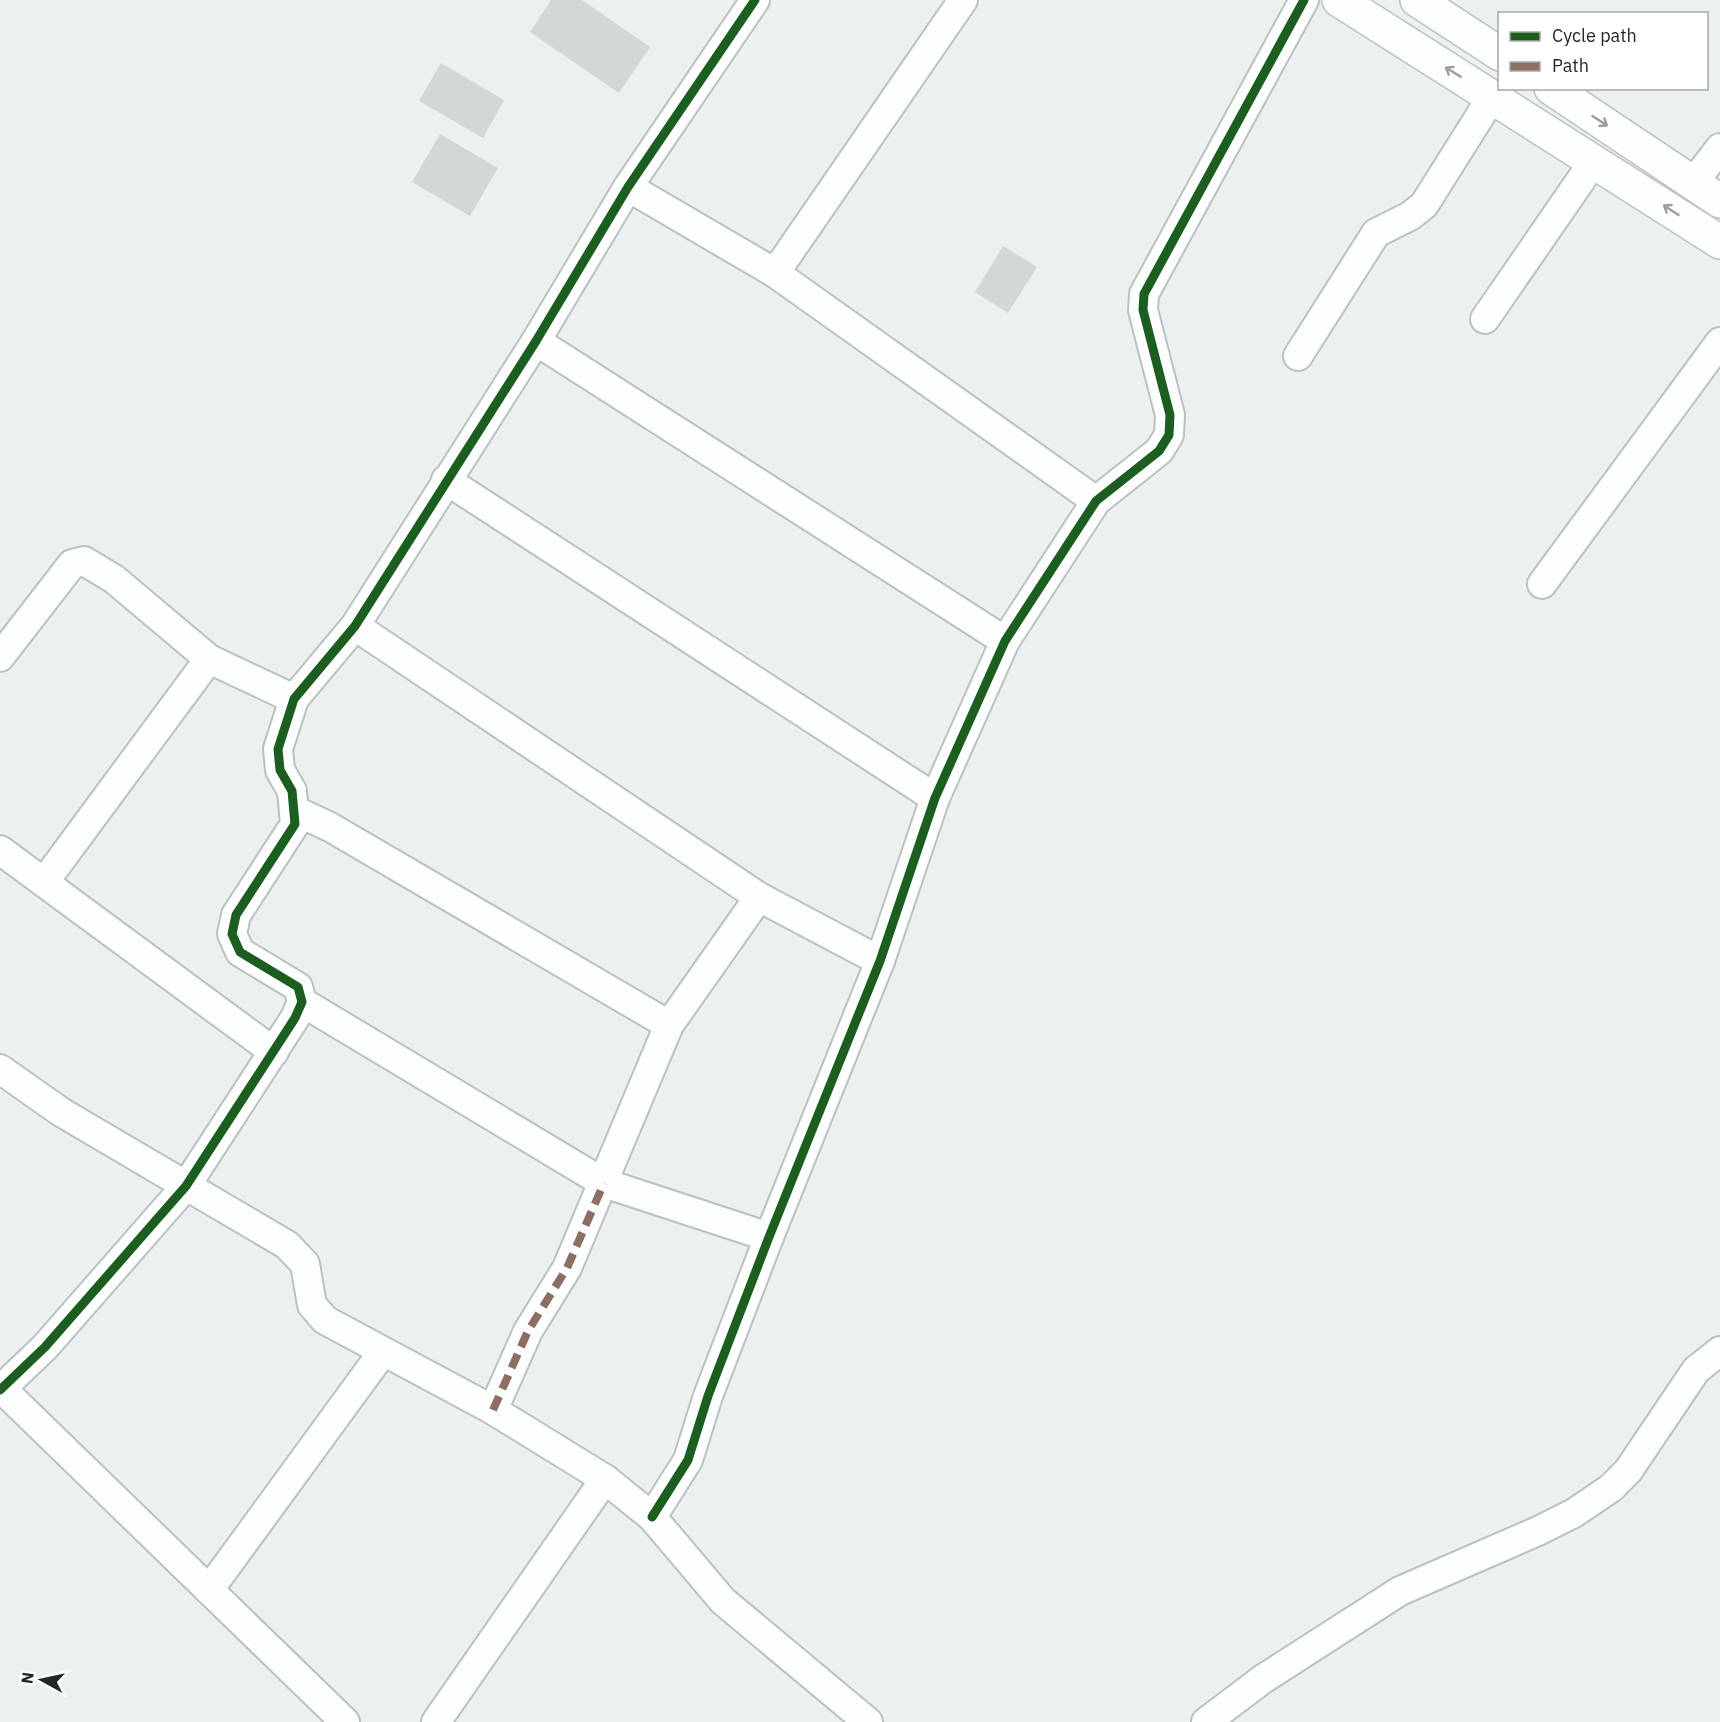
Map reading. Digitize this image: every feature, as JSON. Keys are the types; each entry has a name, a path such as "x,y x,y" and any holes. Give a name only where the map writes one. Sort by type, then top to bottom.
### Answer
{"highway":[{"path":"1339,0 1720,242"},
{"path":"1418,0 1498,53"},
{"path":"1554,90 1707,191"}],"street":[{"path":"755,0 628,187 536,341 355,626 294,699 278,749 280,770 292,791 296,811 293,831 236,915 232,934 240,952 298,987 302,1002 604,1183 769,1237"},
{"path":"775,273 963,0"},
{"path":"652,1517 688,1460 708,1396 769,1237 880,961 935,798 1005,641 1096,501 1159,451 1169,435 1170,416 1158,360 1143,310 1144,294 1304,0"},
{"path":"1298,356 1377,233 1410,216 1424,205 1492,97"},
{"path":"1707,191 1720,148"},
{"path":"1485,319 1594,161"},
{"path":"628,187 775,273 1096,501"},
{"path":"536,341 1005,641"},
{"path":"1542,584 1720,342"},
{"path":"446,480 935,798"},
{"path":"0,657 72,564 79,560 89,563 114,579 209,659 294,699"},
{"path":"355,626 759,897 880,961"},
{"path":"45,881 209,659"},
{"path":"296,811 330,827 669,1025"},
{"path":"0,850 274,1052"},
{"path":"493,1410 528,1331 567,1268 669,1025 759,897"},
{"path":"302,1002 274,1052 186,1186 45,1347 1,1390 345,1722"},
{"path":"0,1069 61,1112 259,1226 299,1254 309,1277 312,1305 325,1320 382,1353 493,1410 604,1479 652,1517 723,1601 868,1722"},
{"path":"1206,1722 1263,1679 1400,1591 1574,1514 1611,1488 1628,1471 1696,1370 1720,1351"},
{"path":"209,1590 382,1353"},
{"path":"436,1722 604,1479"}],"building":[{"path":"551,0 582,0 650,47 619,93 530,32"},
{"path":"441,63 504,100 483,138 419,101"},
{"path":"440,134 498,168 470,216 412,182"},
{"path":"1003,246 1037,267 1008,313 975,292"}],"marked path":[{"path":"493,1410 528,1331 567,1268 604,1183"}],"cycle path":[{"path":"0,1390 45,1347 186,1186 295,1018 302,1002 298,987 240,952 232,934 236,915 295,824 292,791 280,770 278,749 294,699 355,626 536,341 628,187 755,0"},
{"path":"652,1517 688,1460 708,1396 769,1237 880,961 935,798 1005,641 1096,501 1159,451 1169,435 1170,415 1143,310 1144,294 1304,0"}]}
